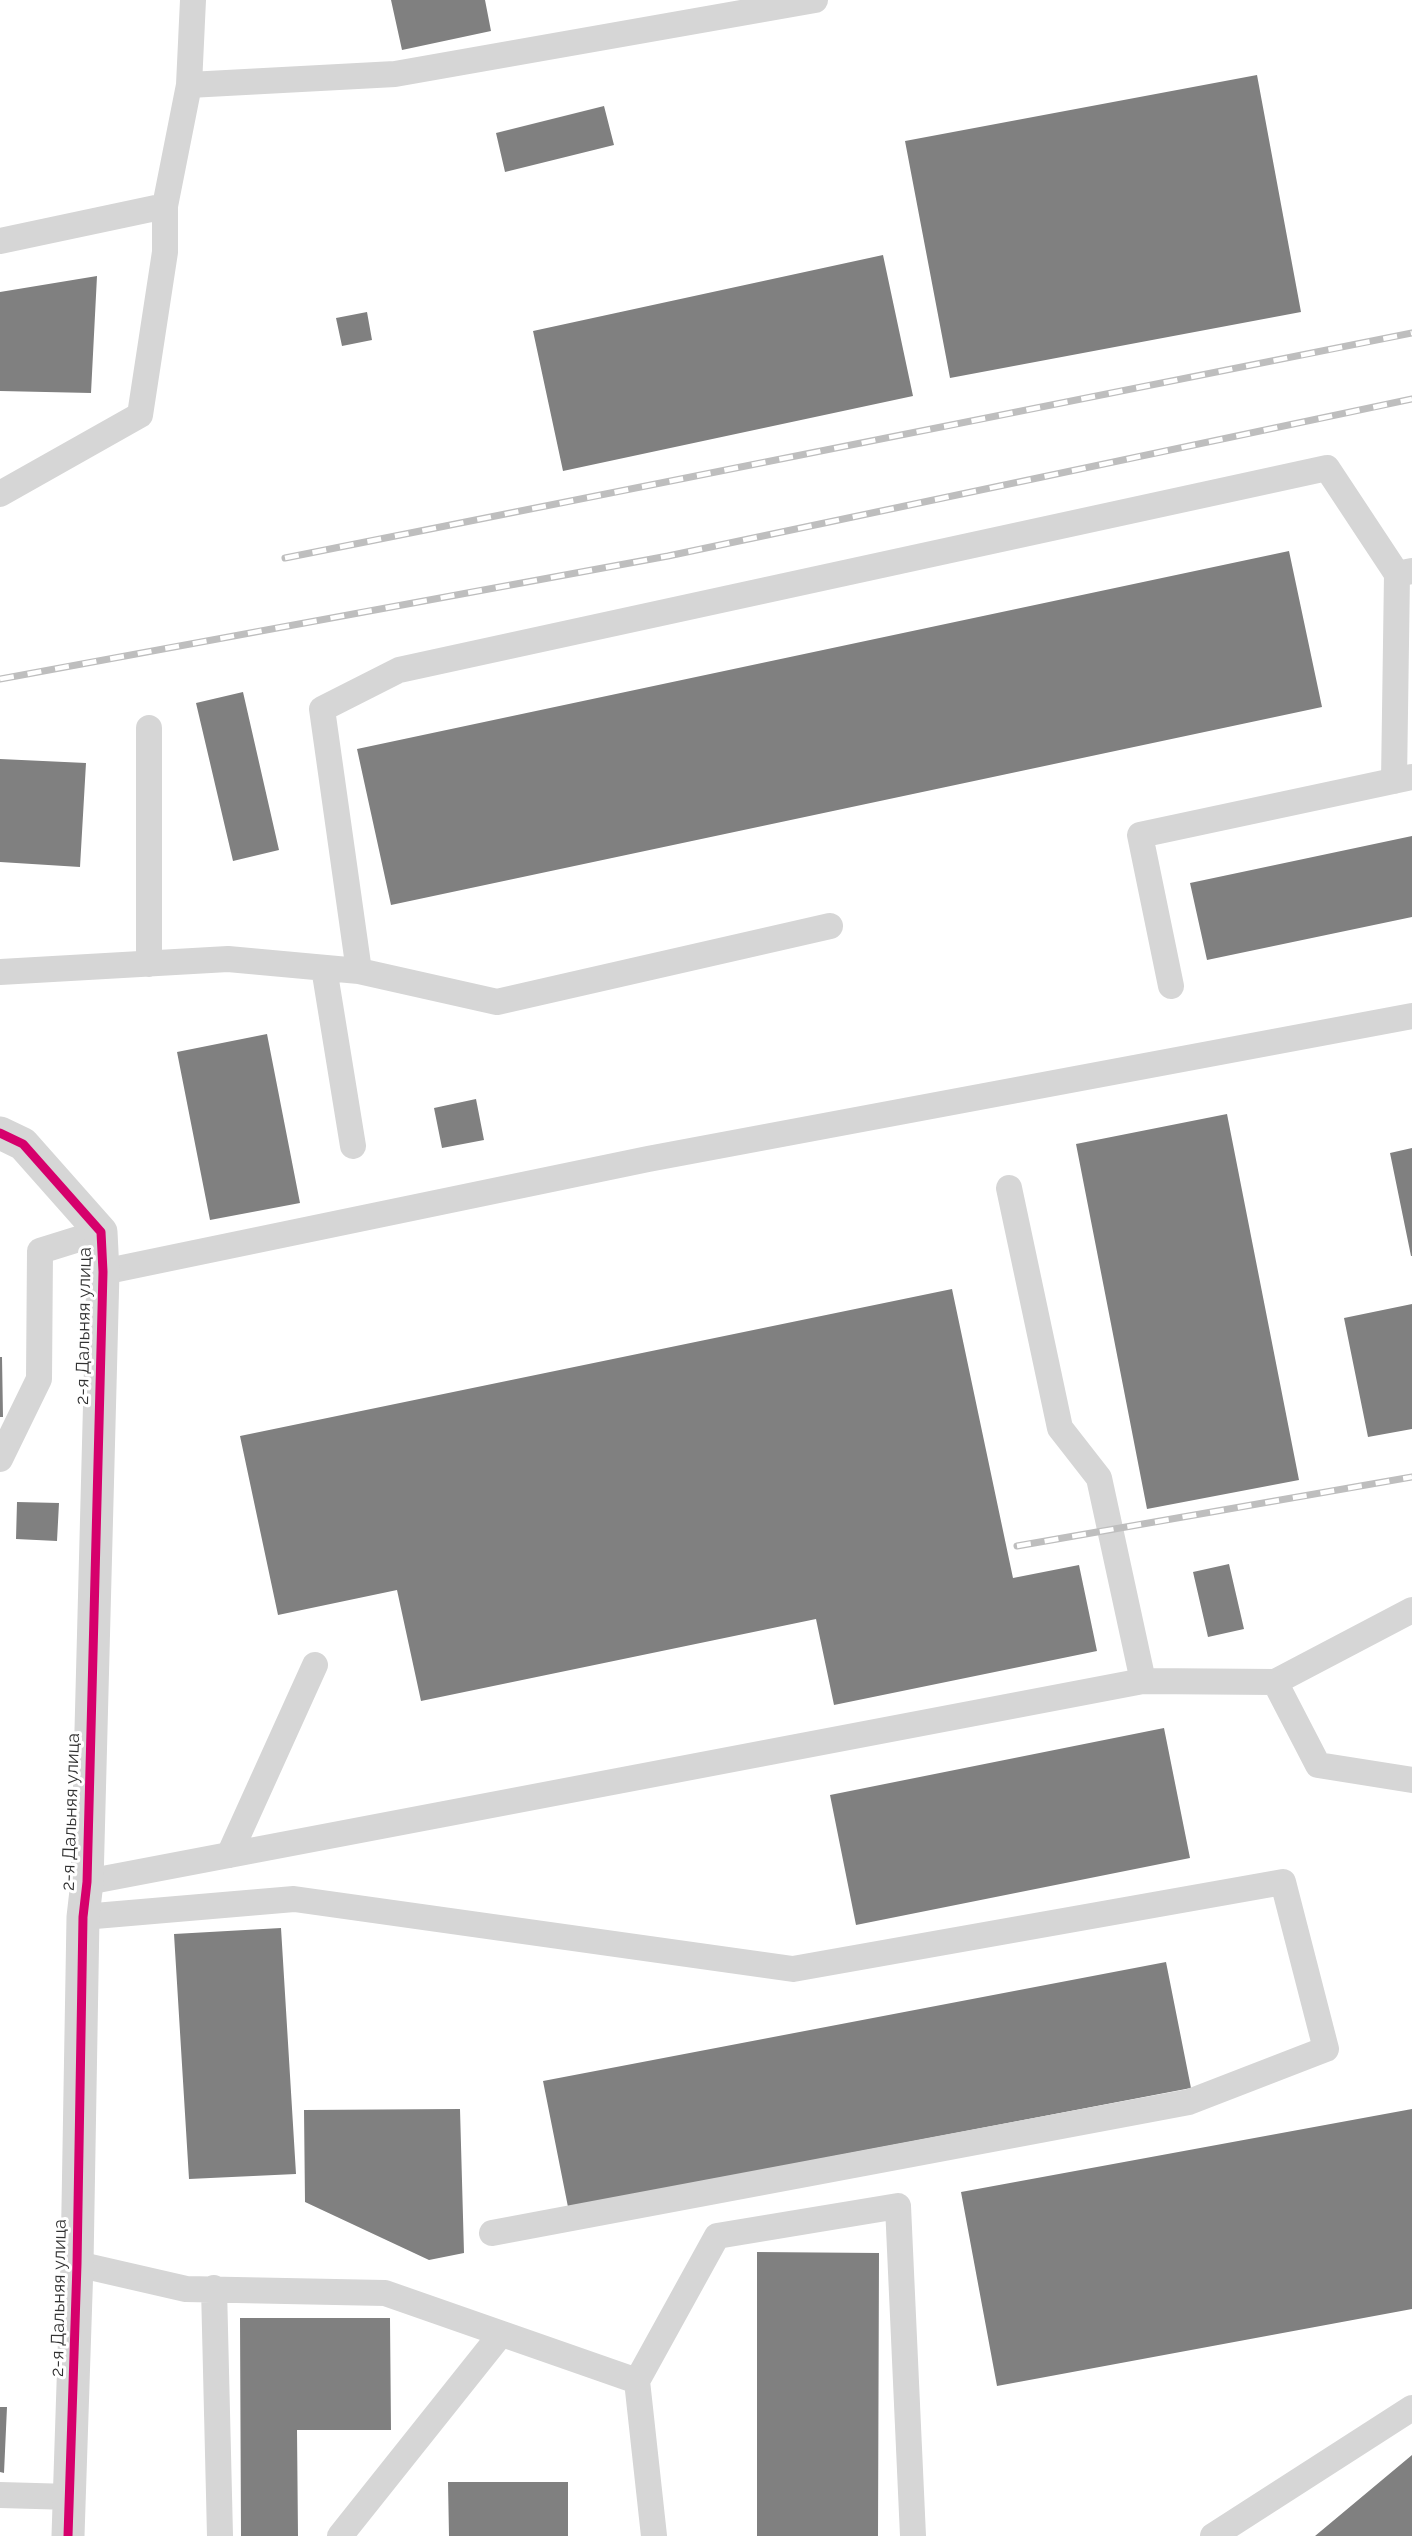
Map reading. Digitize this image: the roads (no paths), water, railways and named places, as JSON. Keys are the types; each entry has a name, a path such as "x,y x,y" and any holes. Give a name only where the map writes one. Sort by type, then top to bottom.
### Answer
{"street":[{"name":"2-я Дальняя улица","path":"0,1133 23,1144 101,1232 103,1272 87,1882 83,1917 77,2264 68,2536"}],"lane":[{"path":"0,494 140,415 165,252 165,207 189,85 193,0"},
{"path":"189,85 395,74 815,0"},
{"path":"0,241 165,207"},
{"path":"359,971 322,709 399,670 1327,468 1405,573 1403,779 1140,835 1171,986"},
{"path":"149,728 149,964"},
{"path":"0,972 228,959 359,971 496,1002 830,926"},
{"path":"324,968 353,1146"},
{"path":"103,1272 648,1159 1412,1016"},
{"path":"1009,1188 1060,1428 1099,1478 1143,1681"},
{"path":"0,1459 39,1379 39,1251 101,1232"},
{"path":"87,1882 1143,1681 1275,1682 1412,1610"},
{"path":"229,1855 315,1665"},
{"path":"1275,1682 1318,1765 1412,1780"},
{"path":"83,1917 294,1899 793,1969 1283,1882 1326,2049 1190,2102 492,2233"},
{"path":"654,2536 637,2381 717,2236 898,2206 913,2536"},
{"path":"77,2264 186,2289 385,2293 637,2381"},
{"path":"214,2288 220,2536"},
{"path":"340,2536 501,2334"},
{"path":"1213,2536 1412,2408"},
{"path":"0,2495 71,2497"}],"railway":[{"path":"285,558 1412,333"},
{"path":"0,679 668,556 1412,399"},
{"path":"1017,1546 1412,1477"}]}
